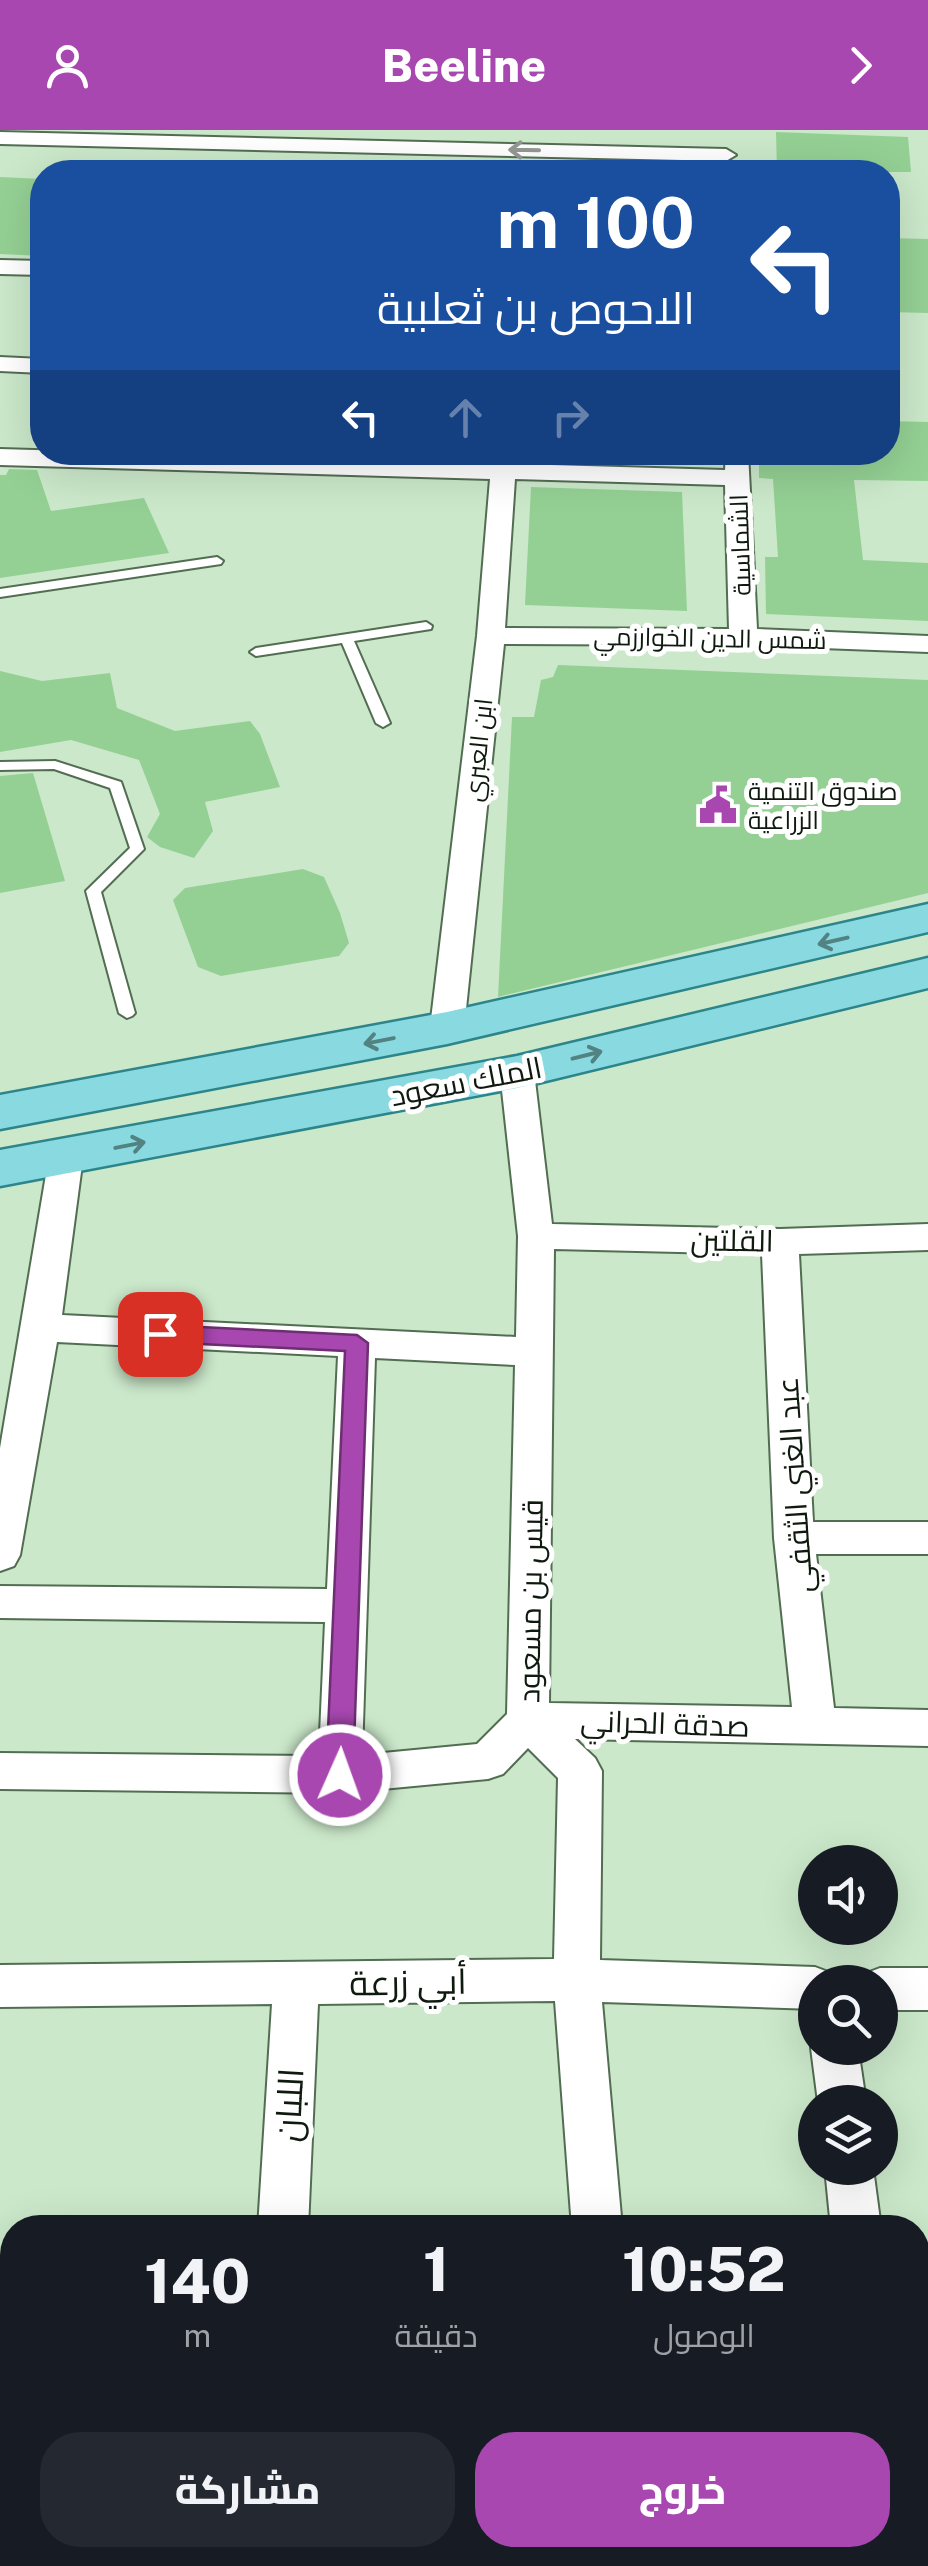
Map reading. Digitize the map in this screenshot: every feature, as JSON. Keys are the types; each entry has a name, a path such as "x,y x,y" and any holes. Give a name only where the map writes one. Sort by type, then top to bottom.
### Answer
{"main road":[{"name":"الملك سعود","path":"0,1112 447,1028 928,918"},
{"name":"الملك سعود","path":"0,1168 517,1072 928,973"}],"street":[{"path":"726,160 728,130"},
{"path":"0,138 278,136 662,160"},
{"path":"0,158 75,160"},
{"path":"0,267 30,268"},
{"path":"0,364 30,365"},
{"path":"0,457 30,457"},
{"path":"486,465 503,471 738,465"},
{"name":"الشماسية","path":"738,465 743,637"},
{"name":"ابن العبري","path":"447,1028 491,636 503,471"},
{"name":"شمس الدين الخوارزمي","path":"491,636 743,637 928,644"},
{"name":"قيس بن مسعود","path":"517,1072 536,1236 528,1720 580,1771 578,1980 596,2215"},
{"path":"0,1555 41,1328 66,1157"},
{"name":"القلتين","path":"536,1236 780,1242 928,1236"},
{"name":"عبد الغني الثقفي","path":"780,1242 794,1538 814,1728"},
{"path":"41,1328 535,1352"},
{"path":"340,1775 357,1343"},
{"path":"794,1538 928,1538"},
{"path":"0,1602 346,1606"},
{"path":"0,1771 340,1775 488,1761 528,1720"},
{"name":"صدقة الحراني","path":"528,1720 928,1728"},
{"name":"أبي زرعة","path":"0,1986 578,1980 798,1987"},
{"name":"اللبان","path":"284,2215 296,1983"},
{"path":"898,1989 928,1989"},
{"path":"851,2185 854,2215"}],"lane":[{"path":"0,593 217,561"},
{"path":"256,652 426,626"},
{"path":"346,638 383,723"},
{"path":"0,766 55,765 116,785 138,849 93,891 127,1013"},
{"path":"0,1102 53,1102"}],"building":[{"path":"776,132 908,137 911,172 900,172 900,160 777,160"},
{"path":"0,177 30,178 30,255 0,254"},
{"path":"900,238 928,239 928,313 900,312"},
{"path":"900,421 928,422 928,481 854,480 863,560 928,563 928,621 766,614 765,557 778,557 773,479 759,478 759,465 900,465"},
{"path":"9,469 37,470 51,511 144,498 169,553 0,578 0,475 6,475"},
{"path":"531,487 682,492 687,611 525,605"},
{"name":"صندوق التنمية الزراعية","path":"558,665 928,680 928,893 498,997 512,717 534,717 541,680 553,677"},
{"path":"0,671 42,681 110,673 117,708 175,731 250,721 260,734 280,787 205,802 213,831 194,858 160,847 147,837 160,814 139,760 71,740 0,752"},
{"path":"33,773 65,881 0,893 0,776"},
{"path":"303,869 324,877 340,913 349,943 339,956 221,976 198,967 173,900 185,888"}],"place":[{"name":"صندوق التنمية الزراعية","path":"718,805"}],"route":[{"path":"160,1334 357,1343 340,1775"}]}
